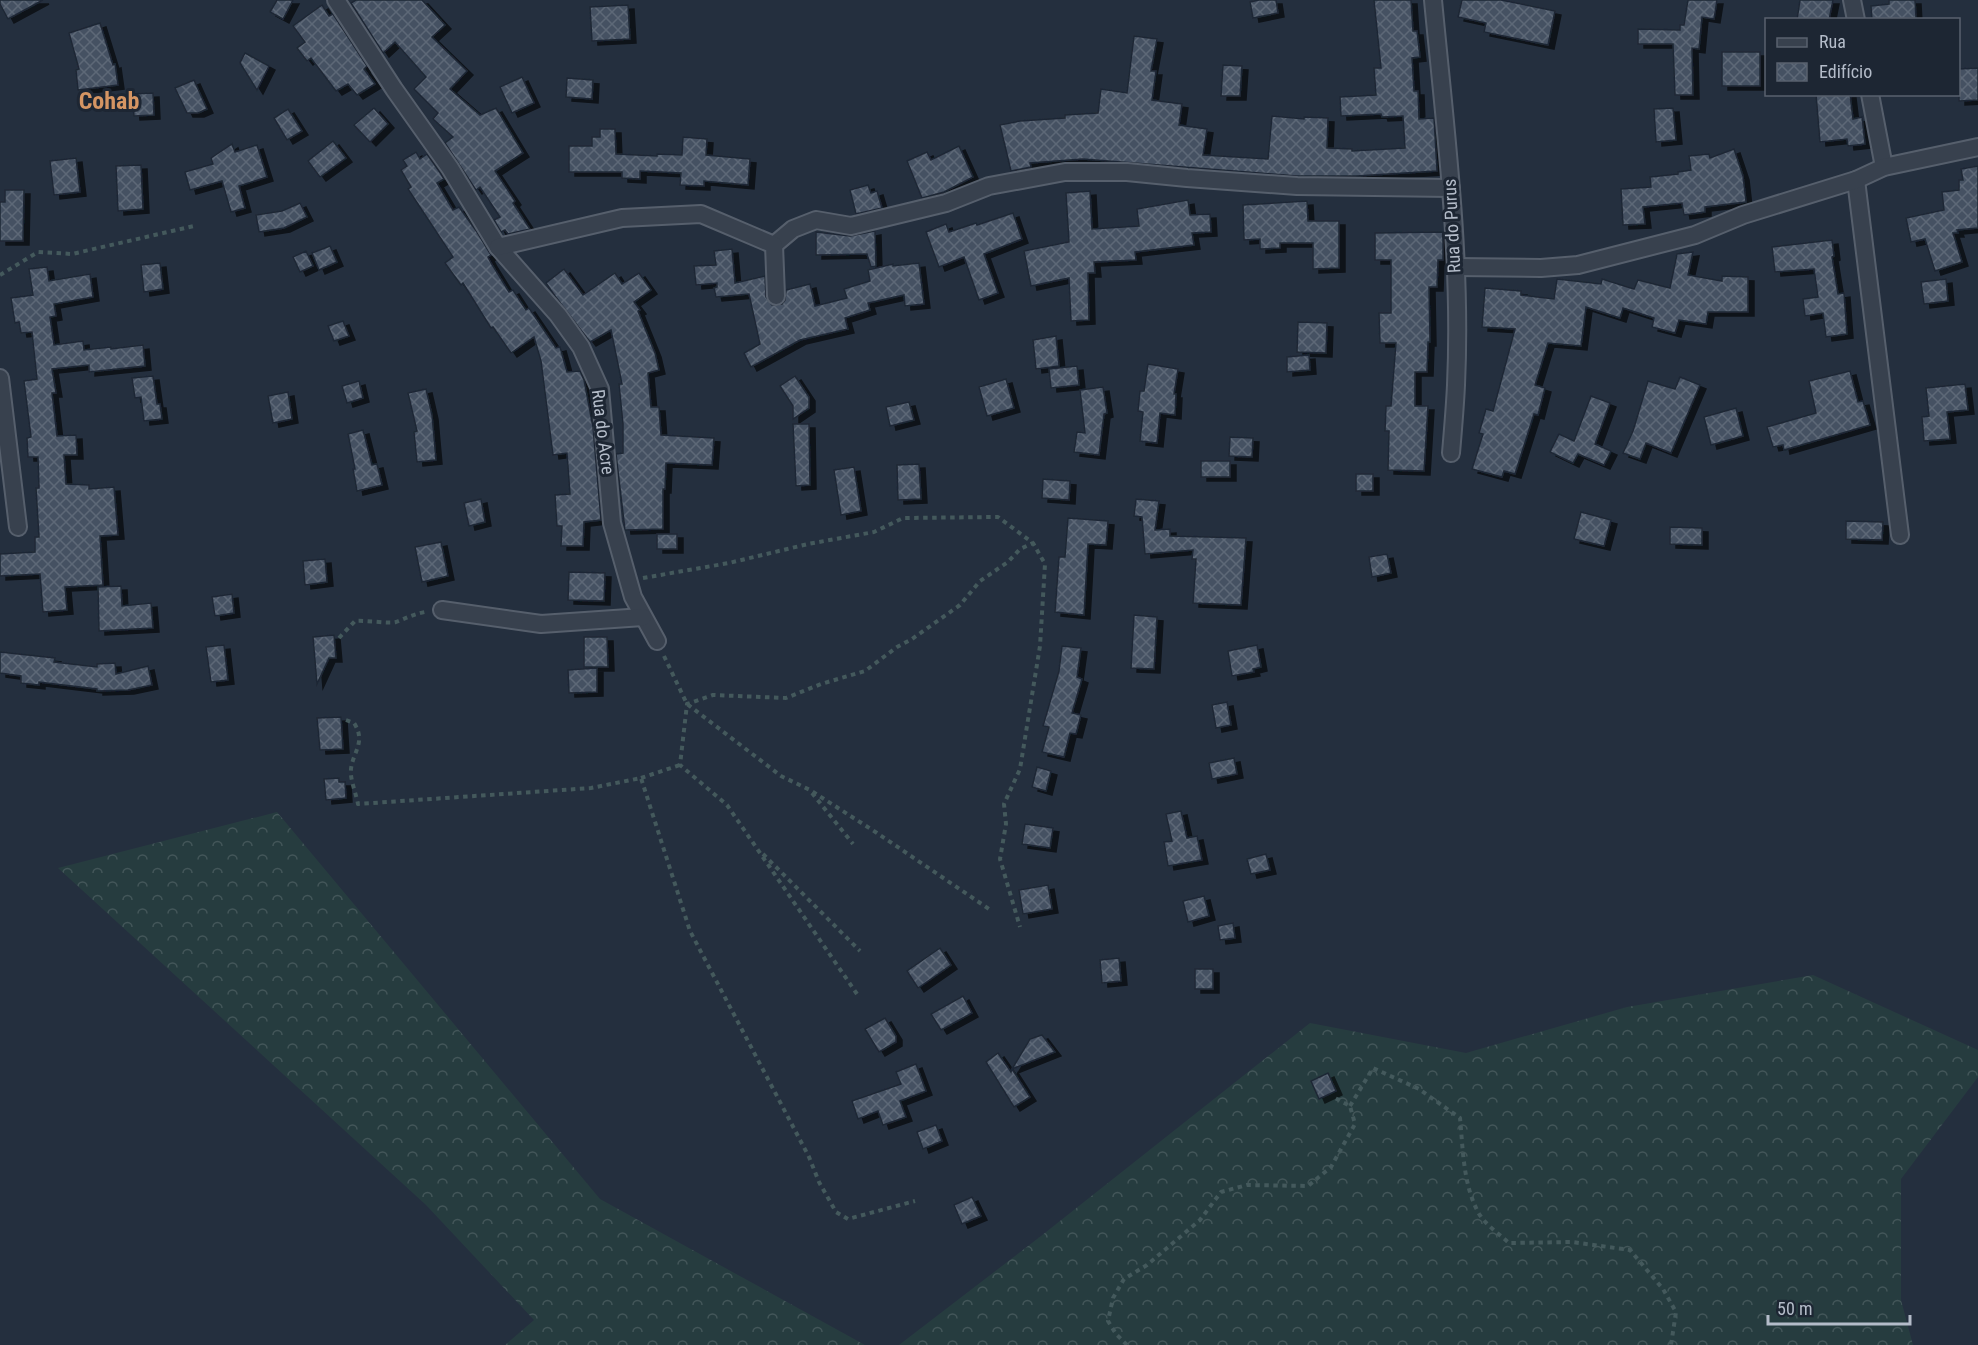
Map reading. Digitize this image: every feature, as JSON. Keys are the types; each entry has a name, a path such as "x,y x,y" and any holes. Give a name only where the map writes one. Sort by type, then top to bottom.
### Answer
{"street":[{"name":"Rua do Acre","path":"336,0 394,89 450,168 498,247 558,315 581,347 600,389 612,523 627,581 657,641"},
{"name":"Rua do Purus","path":"1434,0 1456,267 1456,384 1451,453"},
{"path":"1852,0 1856,18"},
{"path":"1870,96 1884,167"},
{"path":"1456,267 1541,268 1578,265 1695,235 1743,215 1856,180 1884,167 1978,147"},
{"path":"774,245 793,229 816,220 851,226 946,203 989,186 1065,172 1127,172 1297,186 1451,188"},
{"path":"1856,180 1900,536"},
{"path":"498,247 622,218 701,214 711,216 774,245"},
{"path":"774,245 776,296"},
{"path":"0,378 18,527"},
{"path":"442,610 542,624 643,617"}],"path":[{"path":"0,275 38,252 72,254 194,226"},
{"path":"627,581 729,563 808,544 874,532 903,518 998,517 1033,543 1046,564 1040,646 1020,769 1004,804 1006,824 1000,859 1020,927"},
{"path":"687,704 713,695 786,698 821,684 865,671 897,646 912,639 960,605 980,581 1008,562 1020,549 1033,543"},
{"path":"339,638 356,621 394,622 413,614 442,610"},
{"path":"657,641 687,704 781,776 810,790 878,833 989,909"},
{"path":"680,765 687,704"},
{"path":"346,720 354,723 358,728 360,742 351,774 358,804 591,788 641,778 680,765"},
{"path":"680,765 727,805 857,994"},
{"path":"641,778 690,931 836,1212 849,1219 915,1201"},
{"path":"810,790 853,844"},
{"path":"754,845 860,951"},
{"path":"1127,1345 1108,1321 1113,1298 1124,1279 1147,1265 1200,1220 1221,1192 1247,1185 1308,1186 1331,1167 1354,1124 1350,1106 1373,1068 1419,1089 1460,1118 1465,1174 1477,1210 1486,1223 1509,1243 1572,1242 1630,1250 1663,1289 1676,1312 1671,1345"},
{"path":"1335,1098 1350,1106"}],"green space":[{"path":"277,812 600,1199 865,1345 505,1345 534,1320 426,1205 58,868"},
{"path":"1813,975 1978,1050 1978,1077 1901,1179 1901,1300 1913,1345 899,1345 1310,1023 1466,1053 1627,1007"}],"building":[{"path":"0,0 43,0 8,19"},
{"path":"277,0 293,0 283,19 270,12"},
{"path":"356,0 422,0 445,25 432,37 467,71 450,89 480,115 496,108 523,153 495,171 530,229 508,234 505,230 501,232 494,220 500,217 480,187 476,190 445,143 453,137 433,119 438,113 414,89 426,77 395,42 383,53 351,3"},
{"path":"1276,0 1278,13 1253,18 1250,2"},
{"path":"1374,0 1411,0 1413,31 1417,31 1420,57 1412,58 1414,91 1418,91 1419,119 1434,118 1437,171 1356,176 1297,176 1083,159 1030,163 1031,167 1011,171 1000,125 1020,121 1065,118 1065,115 1098,113 1101,89 1127,93 1134,36 1157,39 1151,71 1156,71 1152,100 1182,104 1179,125 1207,129 1203,155 1268,159 1272,116 1304,119 1304,117 1328,118 1327,148 1352,149 1352,151 1405,148 1403,116 1382,117 1381,114 1341,116 1340,97 1376,95 1374,68 1381,68"},
{"path":"1462,0 1501,0 1555,11 1548,45 1484,32 1486,23 1458,17"},
{"path":"1688,0 1717,0 1714,19 1702,17 1699,49 1692,48 1693,95 1675,95 1673,44 1638,44 1638,29 1680,30 1680,25 1684,25"},
{"path":"1800,0 1833,0 1829,18 1797,18"},
{"path":"1889,0 1915,0 1916,18 1872,18 1871,6 1889,4"},
{"path":"322,5 329,16 333,14 367,66 364,69 375,84 357,95 348,84 336,91 311,58 307,61 297,48 305,42 293,26"},
{"path":"628,5 630,39 592,41 590,7"},
{"path":"100,23 113,65 115,64 118,85 78,90 76,70 79,69 69,33"},
{"path":"1722,52 1760,52 1760,86 1722,86"},
{"path":"245,53 269,66 257,90 240,63"},
{"path":"1223,65 1242,66 1240,96 1221,96"},
{"path":"1978,68 1978,100 1959,101 1960,69"},
{"path":"522,77 534,103 512,113 500,87"},
{"path":"567,78 593,80 592,99 566,97"},
{"path":"194,80 207,109 198,113 187,113 175,88"},
{"path":"153,93 154,115 134,116 132,94"},
{"path":"1816,96 1850,96 1853,119 1862,117 1865,144 1848,146 1847,139 1820,142"},
{"path":"374,108 388,124 370,142 354,125"},
{"path":"1673,108 1676,140 1656,142 1654,109"},
{"path":"288,109 302,131 287,140 274,118"},
{"path":"600,129 615,129 616,154 682,155 683,137 707,139 706,155 750,159 748,185 704,181 704,186 680,185 681,173 640,171 640,179 622,178 622,172 569,172 569,146 592,146 592,137 600,137"},
{"path":"333,141 346,158 320,177 308,161"},
{"path":"232,144 235,152 257,145 267,177 239,186 245,208 231,212 222,181 190,190 185,172 213,164 211,158"},
{"path":"959,146 973,177 944,192 922,198 907,161 927,152 931,160"},
{"path":"1734,149 1743,176 1746,202 1705,207 1705,212 1684,215 1682,203 1643,207 1645,224 1623,225 1621,189 1651,187 1650,177 1691,170 1689,156 1709,154 1710,158"},
{"path":"416,152 420,159 427,154 441,174 444,179 437,183 453,210 459,207 477,232 491,255 488,257 491,263 509,292 513,290 526,310 529,308 556,348 560,347 567,372 580,371 584,380 593,427 601,520 584,522 583,546 561,546 562,526 557,526 555,495 570,494 567,453 553,455 541,361 534,337 511,353 493,327 491,328 463,283 461,285 445,263 453,257 408,189 411,187 401,170 407,166 403,160"},
{"path":"76,158 80,192 54,195 50,161"},
{"path":"141,165 143,209 118,211 116,166"},
{"path":"1978,166 1978,228 1957,230 1958,233 1953,233 1962,262 1935,271 1925,239 1911,242 1906,218 1944,210 1942,192 1959,190 1959,180 1963,180 1961,169"},
{"path":"868,185 871,193 877,191 882,208 856,214 850,190"},
{"path":"5,190 24,190 23,241 0,241 0,202 5,202"},
{"path":"1090,191 1092,229 1139,226 1137,209 1188,200 1190,215 1210,214 1211,232 1192,233 1194,245 1135,252 1136,260 1094,262 1095,273 1088,273 1089,320 1071,321 1069,278 1031,286 1024,251 1069,242 1066,193"},
{"path":"1307,201 1308,221 1339,221 1339,268 1313,269 1313,243 1280,243 1280,248 1260,249 1260,239 1244,240 1243,205"},
{"path":"300,203 307,217 284,228 259,232 256,215 282,211"},
{"path":"1013,213 1022,239 984,254 998,293 979,300 964,257 939,267 926,232 946,224 949,232"},
{"path":"875,231 876,266 871,267 867,254 816,255 816,232 850,236"},
{"path":"1443,232 1443,260 1438,260 1437,287 1429,287 1430,342 1428,342 1427,372 1415,372 1415,406 1428,406 1424,471 1388,470 1389,431 1385,431 1386,406 1391,406 1396,343 1380,343 1379,313 1391,313 1391,260 1375,260 1375,233"},
{"path":"1832,240 1834,256 1832,257 1838,294 1844,293 1847,334 1826,337 1823,313 1805,316 1803,299 1818,297 1814,269 1775,272 1772,247"},
{"path":"330,246 337,262 319,270 312,253"},
{"path":"732,249 735,283 765,276 766,297 772,305 782,304 786,290 810,284 815,306 847,298 844,289 870,281 868,270 893,264 893,266 919,263 924,304 905,306 904,295 868,303 870,310 845,318 848,329 800,340 751,367 744,353 760,344 749,294 716,297 714,288 717,287 717,283 696,285 694,266 716,265 714,251"},
{"path":"306,251 313,266 300,272 293,257"},
{"path":"1693,252 1688,275 1722,281 1722,276 1748,277 1748,312 1708,312 1706,324 1679,320 1675,333 1652,327 1654,318 1623,308 1620,318 1586,307 1581,346 1548,343 1535,385 1545,388 1538,415 1534,414 1515,474 1504,471 1502,477 1472,469 1483,434 1479,433 1486,409 1493,411 1515,329 1482,327 1485,288 1521,291 1521,295 1554,299 1557,279 1601,284 1602,279 1634,289 1638,280 1670,288 1677,254"},
{"path":"160,263 163,289 144,292 141,265"},
{"path":"47,267 49,281 90,274 93,297 54,304 56,316 50,317 54,345 83,341 84,350 143,345 145,366 89,372 89,365 52,369 56,393 52,393 57,436 76,435 77,455 64,455 66,484 89,485 89,489 114,487 118,535 100,536 103,585 65,587 67,610 43,612 40,574 0,576 0,554 35,552 35,537 39,537 36,488 39,488 38,457 28,457 27,438 31,437 24,381 37,379 32,332 21,333 19,322 15,323 11,298 33,295 29,269"},
{"path":"564,269 583,295 615,273 622,284 639,273 651,290 634,302 640,310 638,311 655,353 659,370 648,373 651,407 659,407 661,435 714,438 712,465 666,463 665,489 663,489 663,529 625,530 616,454 623,453 619,384 622,384 611,330 590,342 546,283"},
{"path":"1946,279 1948,301 1924,304 1921,282"},
{"path":"343,321 349,336 334,341 328,326"},
{"path":"1298,322 1327,323 1326,353 1297,352"},
{"path":"1056,336 1059,366 1036,369 1033,340"},
{"path":"1309,355 1310,370 1287,372 1287,357"},
{"path":"1148,364 1178,369 1174,394 1176,394 1175,415 1160,413 1157,443 1140,441 1143,412 1138,411 1140,391 1144,391"},
{"path":"1077,366 1079,385 1051,388 1049,369"},
{"path":"1850,371 1858,402 1863,401 1870,425 1784,450 1783,445 1773,447 1767,427 1816,413 1809,381"},
{"path":"153,376 157,404 160,404 162,419 144,421 141,397 135,398 132,378"},
{"path":"795,376 809,397 809,408 793,419 793,406 780,386"},
{"path":"1680,377 1700,385 1671,453 1646,443 1640,459 1623,453 1633,431 1648,381 1675,389"},
{"path":"1006,379 1014,408 987,416 979,387"},
{"path":"359,381 363,398 347,403 342,386"},
{"path":"1965,384 1968,410 1947,412 1950,439 1924,441 1922,417 1929,416 1926,388"},
{"path":"1103,387 1107,413 1104,414 1099,455 1074,452 1077,432 1085,433 1080,390"},
{"path":"426,389 432,415 436,460 417,462 414,432 417,431 408,393"},
{"path":"288,392 292,419 273,423 268,396"},
{"path":"1591,396 1610,403 1595,444 1611,451 1604,465 1578,454 1573,463 1550,452 1559,434 1574,441"},
{"path":"909,402 914,420 890,426 886,407"},
{"path":"1736,408 1743,436 1711,445 1704,417"},
{"path":"793,424 809,424 810,485 796,486"},
{"path":"363,430 372,465 377,464 382,485 357,491 348,434"},
{"path":"1230,437 1253,438 1252,457 1229,456"},
{"path":"1201,461 1230,461 1230,477 1201,477"},
{"path":"919,464 921,499 898,500 897,465"},
{"path":"854,467 861,511 841,515 834,470"},
{"path":"1356,474 1373,474 1373,491 1356,491"},
{"path":"1043,479 1070,481 1069,500 1042,498"},
{"path":"481,499 485,522 469,526 464,503"},
{"path":"1136,499 1159,501 1155,530 1170,529 1170,536 1246,538 1241,605 1193,603 1196,559 1192,559 1193,550 1145,554 1142,517 1134,516"},
{"path":"1581,512 1611,520 1604,546 1574,539"},
{"path":"1068,518 1108,521 1106,545 1088,544 1084,615 1055,612 1059,557 1065,557"},
{"path":"1846,521 1883,522 1882,540 1846,539"},
{"path":"1670,527 1702,528 1702,545 1670,544"},
{"path":"657,534 677,534 677,549 657,549"},
{"path":"441,542 448,576 422,582 415,547"},
{"path":"1387,554 1391,573 1372,577 1369,557"},
{"path":"325,559 327,582 305,585 303,561"},
{"path":"569,572 605,573 604,601 568,600"},
{"path":"121,586 122,606 151,603 153,628 99,631 98,587"},
{"path":"232,594 234,613 215,616 212,597"},
{"path":"1134,615 1157,617 1154,669 1131,668"},
{"path":"334,635 336,658 329,658 317,684 313,637"},
{"path":"584,637 607,637 608,667 584,667"},
{"path":"224,645 228,680 211,682 206,647"},
{"path":"1257,645 1261,667 1253,669 1254,672 1232,676 1228,651"},
{"path":"1062,646 1081,648 1077,677 1082,679 1072,713 1081,715 1076,734 1070,733 1064,757 1042,752 1049,727 1043,726 1059,671"},
{"path":"0,652 55,658 54,662 97,667 97,664 115,663 116,674 148,666 152,685 128,690 97,691 97,689 39,682 39,685 21,683 21,676 0,673"},
{"path":"597,668 597,692 569,693 568,670"},
{"path":"1227,702 1231,725 1216,728 1212,705"},
{"path":"341,717 343,749 320,750 317,718"},
{"path":"1234,758 1237,774 1212,779 1209,763"},
{"path":"1037,767 1051,771 1046,791 1032,787"},
{"path":"339,778 339,782 345,782 346,798 326,800 324,779"},
{"path":"1181,811 1187,838 1197,836 1202,860 1168,866 1164,842 1172,841 1166,814"},
{"path":"1025,824 1053,828 1050,848 1022,844"},
{"path":"1266,854 1270,870 1251,874 1247,859"},
{"path":"1048,885 1052,909 1023,914 1019,890"},
{"path":"1204,896 1209,916 1188,922 1183,901"},
{"path":"1233,923 1235,938 1220,940 1218,926"},
{"path":"940,948 951,965 918,988 907,971"},
{"path":"1119,958 1121,981 1102,983 1100,960"},
{"path":"1195,969 1213,969 1213,989 1195,989"},
{"path":"963,996 972,1013 941,1030 931,1014"},
{"path":"885,1018 896,1036 896,1042 879,1052 865,1029"},
{"path":"1042,1035 1055,1052 1012,1069 1030,1039"},
{"path":"998,1053 1011,1072 1012,1069 1030,1097 1014,1107 986,1062"},
{"path":"916,1064 926,1091 900,1101 906,1117 883,1125 878,1111 858,1119 852,1101 901,1084 896,1072"},
{"path":"1328,1073 1336,1091 1319,1099 1311,1081"},
{"path":"936,1125 942,1141 923,1149 917,1132"},
{"path":"972,1197 981,1216 962,1224 954,1205"}],"district":[{"name":"Cohab","path":"109,101"}]}
